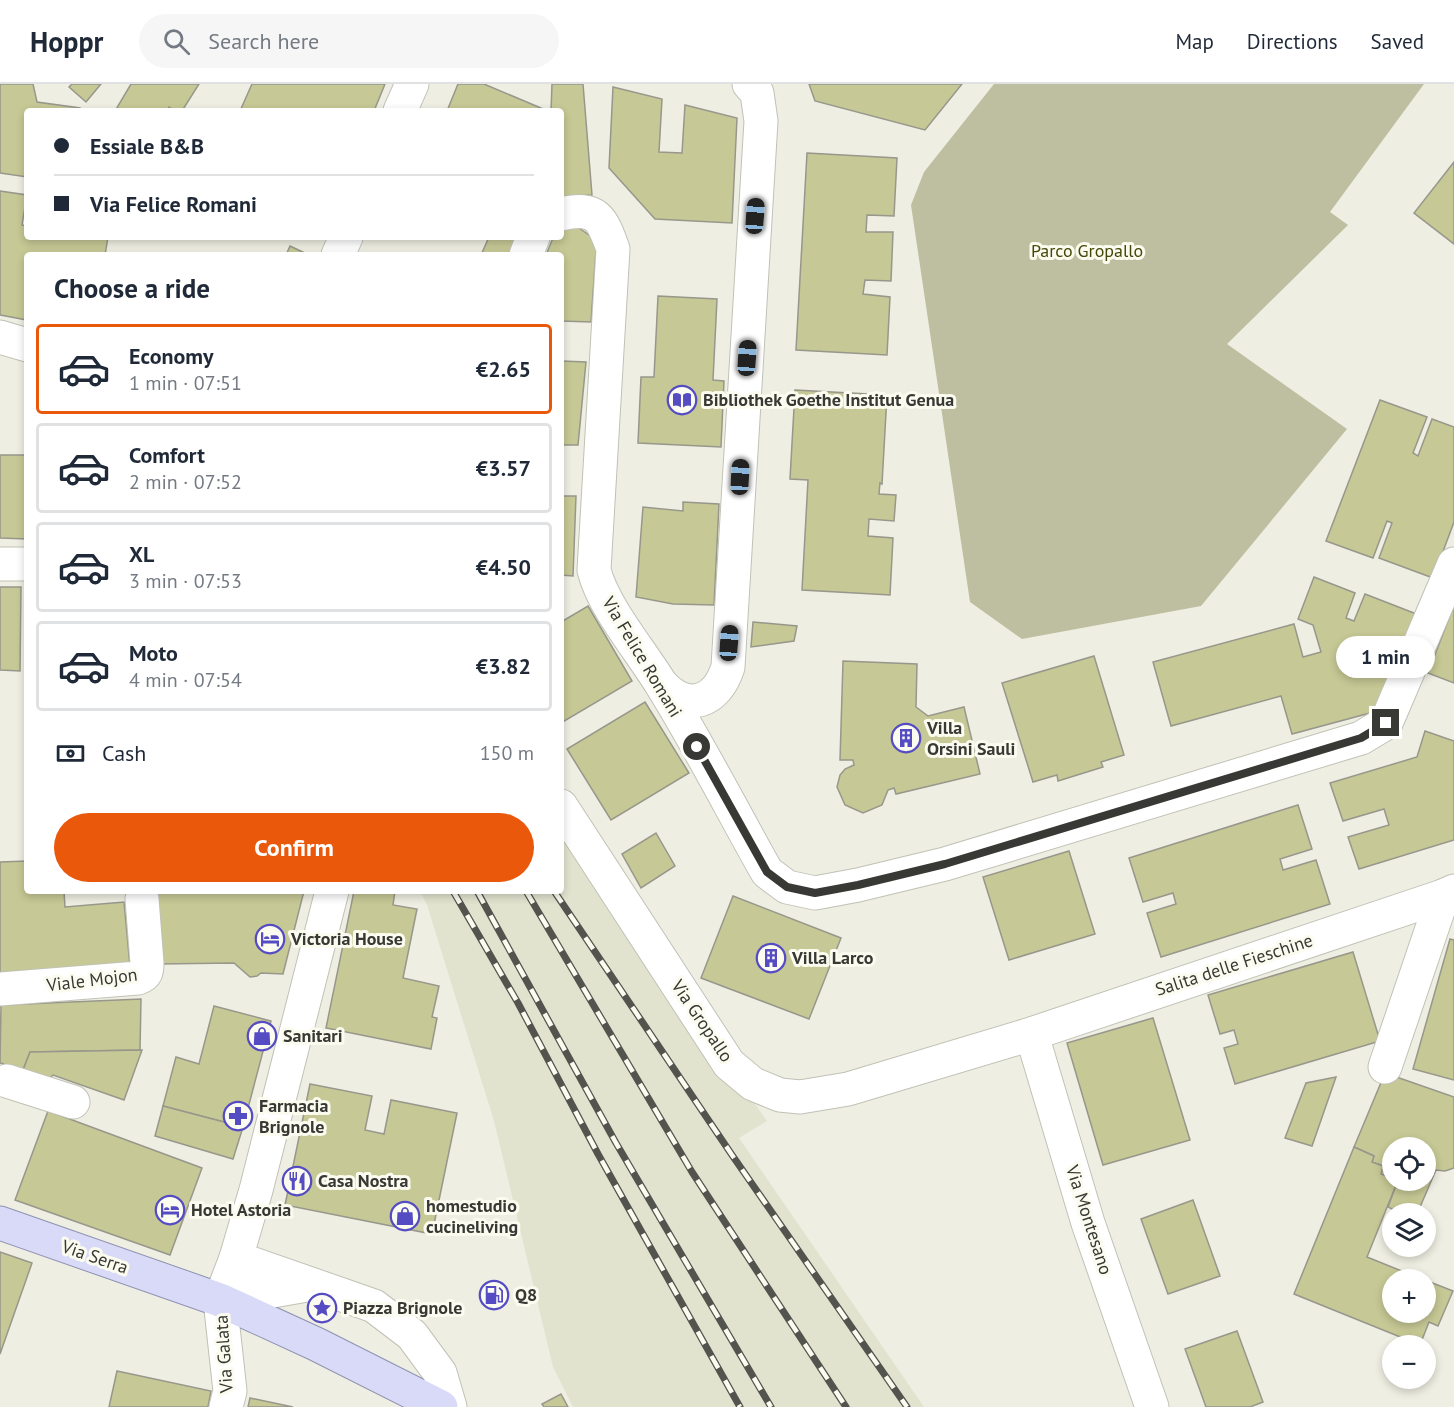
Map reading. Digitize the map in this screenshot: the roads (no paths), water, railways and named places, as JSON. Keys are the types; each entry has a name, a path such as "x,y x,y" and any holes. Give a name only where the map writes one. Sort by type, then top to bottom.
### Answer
{"main road":[{"name":"Via Serra","path":"0,1223 220,1300"},
{"path":"220,1300 316,1344 441,1407"}],"street":[{"path":"401,108 412,84"},
{"path":"662,685 672,696 687,701 704,699 719,687 728,667 761,121 757,93 749,84"},
{"name":"Via Felice Romani","path":"564,213 579,210 595,215 604,224 614,249 594,570 597,581 616,616 662,685 767,872 787,887 815,893 945,864 1361,738 1386,723 1454,564"},
{"path":"0,337 24,344"},
{"path":"0,564 24,564"},
{"name":"Via Gropallo","path":"564,811 729,1064 753,1084 780,1095 810,1096 848,1089 1024,1035"},
{"path":"220,1300 236,1258 256,1190 331,894"},
{"name":"Salita delle Fieschine","path":"1024,1035 1449,894"},
{"name":"Salita delle Fieschine","path":"1385,1067 1449,894"},
{"name":"Viale Mojon","path":"0,989 138,978 145,975 147,963 142,899"},
{"name":"Via Montesano","path":"1024,1035 1034,1042 1088,1223 1152,1407"},
{"path":"2,1086 74,1102"},
{"path":"236,1258 374,1306 412,1335 440,1373 450,1407"},
{"path":"220,1300 312,1284"},
{"name":"Via Galata","path":"220,1300 230,1391 226,1407"}],"railway":[{"path":"455,894 518,1003 598,1154 740,1407"},
{"path":"479,894 616,1143 771,1407"},
{"path":"528,894 692,1172 846,1407"},
{"path":"556,894 732,1155 907,1407"}],"place":[{"name":"Bibliothek Goethe Institut Genua","path":"682,400"},
{"name":"Villa Orsini Sauli","path":"906,738"},
{"name":"Victoria House","path":"270,939"},
{"name":"Villa Larco","path":"771,958"},
{"name":"Sanitari","path":"262,1036"},
{"name":"Farmacia Brignole","path":"238,1116"},
{"name":"Casa Nostra","path":"297,1181"},
{"name":"Hotel Astoria","path":"170,1210"},
{"name":"homestudio cucineliving","path":"405,1216"},
{"name":"Q8","path":"494,1295"},
{"name":"Piazza Brignole","path":"322,1308"}],"park label":[{"name":"Parco Gropallo","path":"1087,251"}]}
